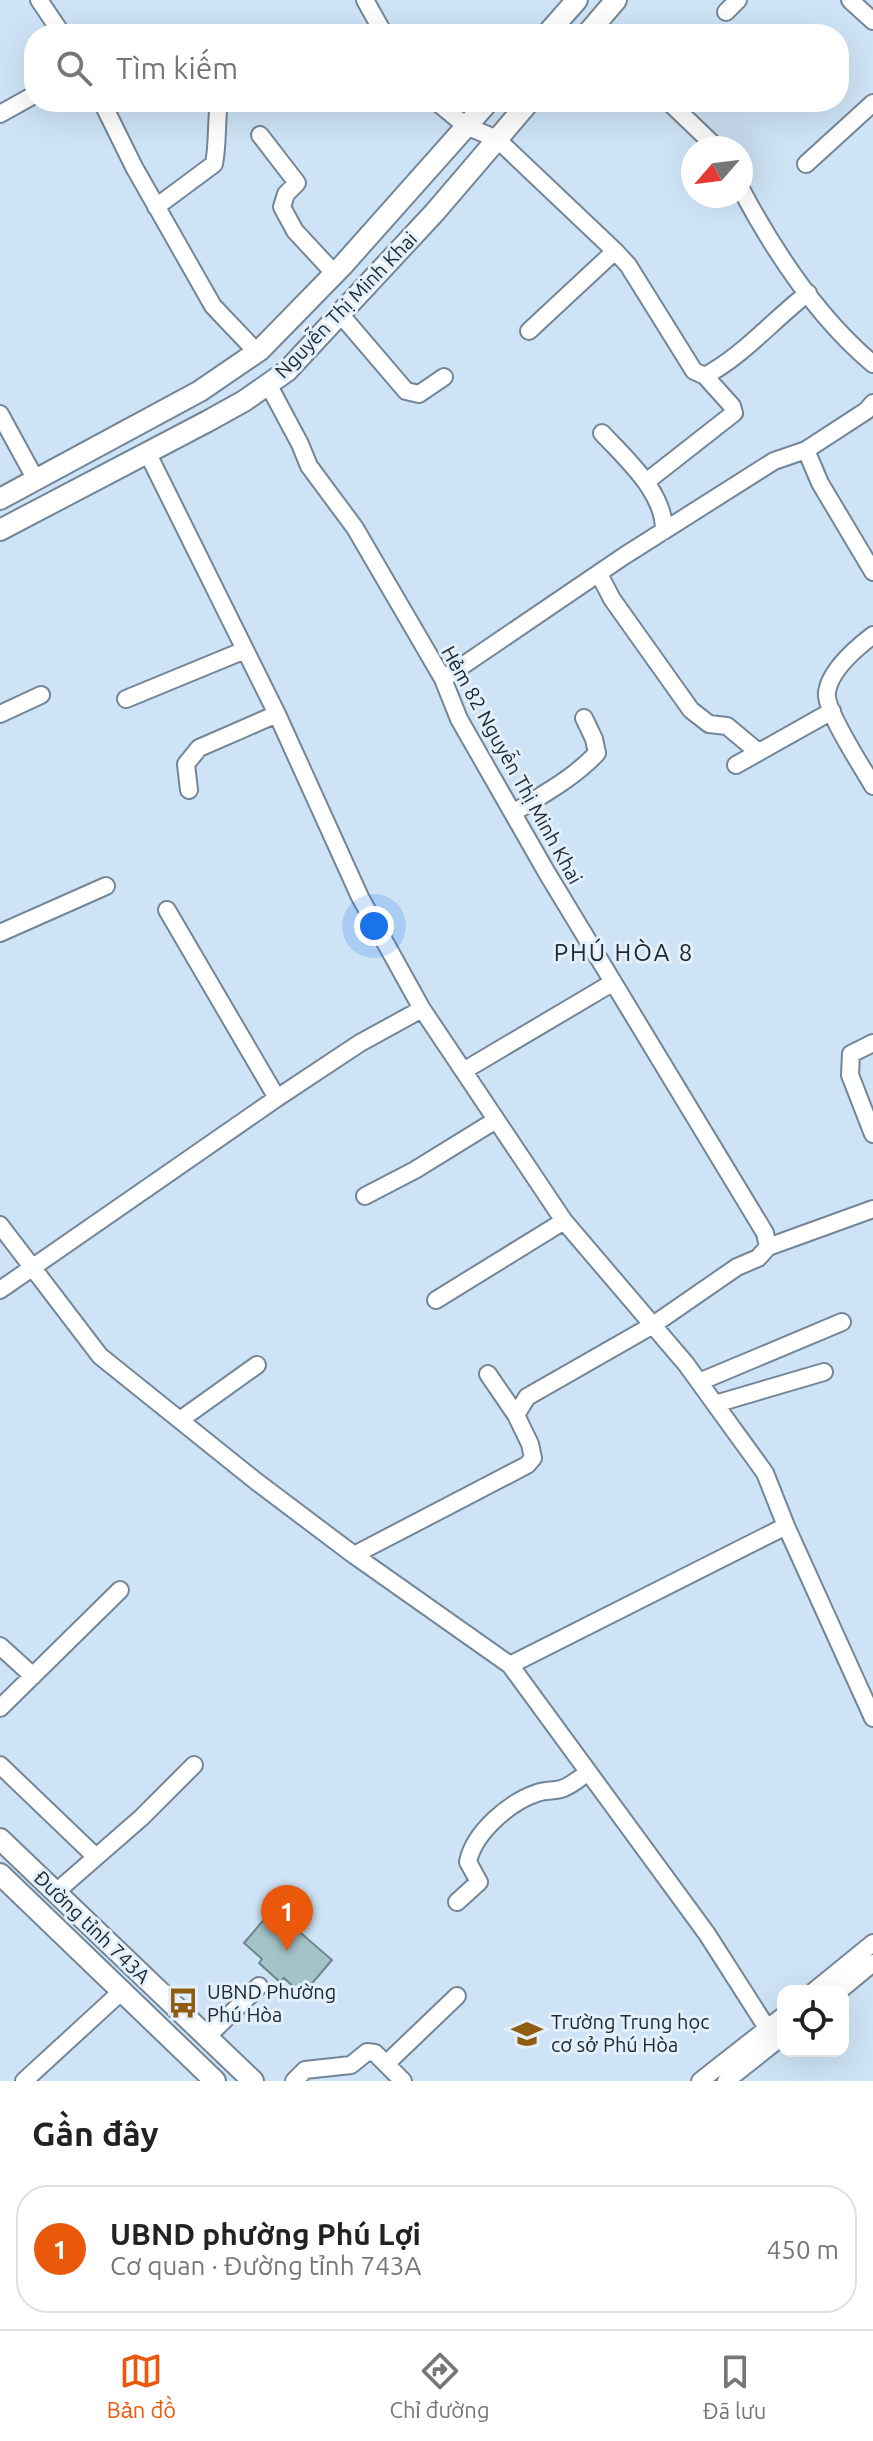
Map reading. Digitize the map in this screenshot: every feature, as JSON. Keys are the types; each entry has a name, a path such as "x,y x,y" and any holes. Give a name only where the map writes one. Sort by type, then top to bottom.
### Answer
{"main road":[{"path":"556,24 577,0"},
{"path":"600,24 616,0"},
{"name":"Nguyễn Thị Minh Khai","path":"0,499 200,391 260,350 335,274 479,112"},
{"name":"Nguyễn Thị Minh Khai","path":"0,530 244,401 287,371 341,315 520,112"},
{"name":"Đường tỉnh 743A","path":"0,1839 253,2081"},
{"name":"Đường tỉnh 743A","path":"0,1874 215,2081"},
{"path":"38,1910 56,1892"},
{"path":"188,2055 207,2037"}],"street":[{"path":"39,0 55,24"},
{"path":"365,0 378,24"},
{"path":"852,0 873,21"},
{"path":"0,114 24,101"},
{"path":"806,164 873,103"},
{"path":"107,112 156,207 213,306 252,347 260,350"},
{"path":"156,207 214,164 219,141 218,112"},
{"path":"449,112 466,126 497,139 615,251 628,265 694,371 705,376 732,406 734,413 646,482"},
{"path":"679,112 704,136"},
{"path":"260,135 297,183 286,194 282,207 295,231 335,274"},
{"path":"751,208 768,239 819,309 873,364"},
{"path":"529,331 615,251"},
{"path":"705,376 753,342 778,316 808,293"},
{"path":"341,315 406,391 419,394 444,377"},
{"name":"Hẻm 82 Nguyễn Thị Minh Khai","path":"268,384 309,466 355,528 443,679 459,719 612,983 765,1233 768,1247"},
{"path":"443,679 664,531 774,461 806,450 866,411 873,403"},
{"path":"0,414 36,480"},
{"path":"602,433 646,482 664,515 664,531"},
{"path":"806,450 820,483 873,572"},
{"path":"147,452 277,714 360,897 422,1009 564,1221 699,1382 765,1473 873,1718"},
{"path":"599,574 612,599 691,710 709,724 727,726 757,751"},
{"path":"873,635 833,676 826,695 873,786"},
{"path":"126,699 245,650"},
{"path":"0,714 41,695"},
{"path":"736,765 832,711"},
{"path":"189,790 186,764 199,748 277,714"},
{"path":"513,813 568,778 597,753 584,718"},
{"path":"0,933 106,886"},
{"path":"167,910 277,1098"},
{"path":"465,1070 612,983"},
{"path":"0,1290 277,1098 360,1043 422,1009"},
{"path":"873,1043 851,1054 850,1075 873,1134"},
{"path":"365,1196 415,1170 496,1120"},
{"path":"516,1415 527,1397 653,1325 737,1267 758,1258 768,1247 873,1209"},
{"path":"436,1300 564,1221"},
{"path":"0,1225 100,1356 354,1555 510,1665 707,1934 776,2035"},
{"path":"699,1382 842,1322"},
{"path":"180,1420 257,1365"},
{"path":"715,1404 824,1372"},
{"path":"354,1555 527,1465 533,1458 516,1415 488,1374"},
{"path":"510,1665 786,1526"},
{"path":"0,1708 120,1590"},
{"path":"0,1646 33,1676"},
{"path":"0,1765 96,1857"},
{"path":"56,1892 194,1765"},
{"path":"457,1902 479,1882 468,1862 476,1842 486,1829 520,1801 538,1792 569,1786 588,1772"},
{"path":"821,1985 873,1943"},
{"path":"846,1985 873,1963"},
{"path":"207,2037 259,1986"},
{"path":"24,2081 122,1991"},
{"path":"386,2064 457,1996"},
{"path":"700,2081 776,2035"},
{"path":"726,2081 776,2035"},
{"path":"294,2081 305,2070 351,2065 367,2052 375,2053 403,2081"}],"building":[{"path":"273,1909 332,1960 302,1995 284,1978 280,1982 259,1963 262,1959 244,1943"}],"place":[{"name":"UBND phường Phú Lợi","path":"287,1951"},
{"name":"UBND Phường Phú Hòa","path":"183,2003"},
{"name":"Trường Trung học cơ sở Phú Hòa","path":"527,2034"}],"district":[{"name":"PHÚ HÒA 8","path":"624,953"}]}
